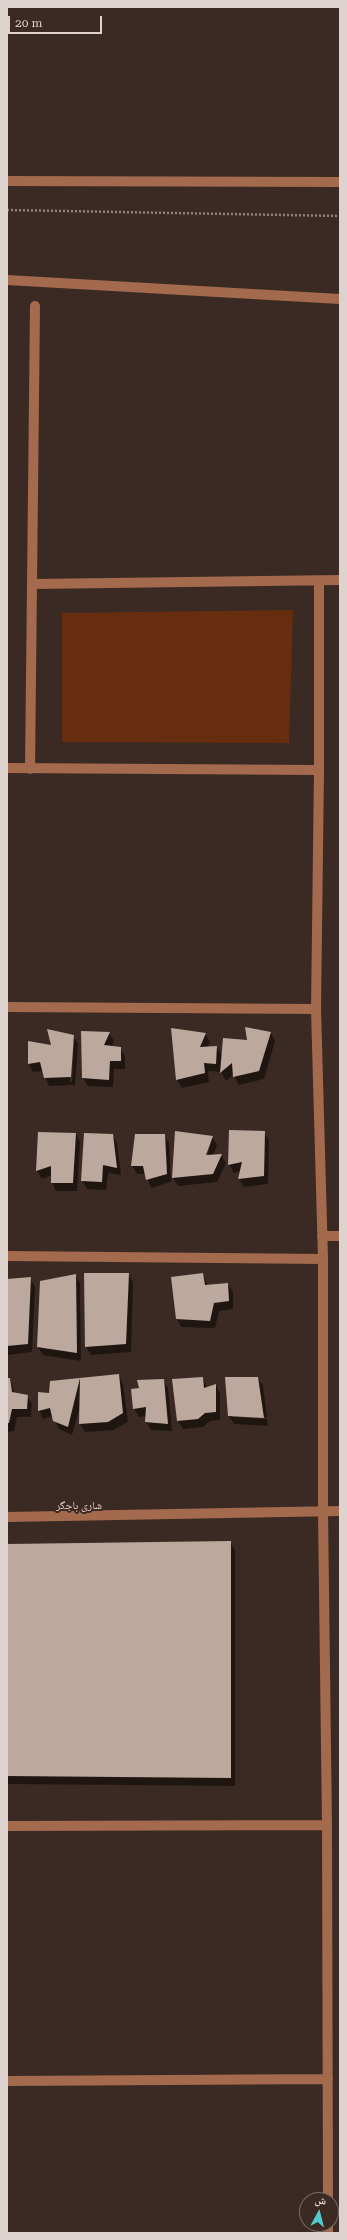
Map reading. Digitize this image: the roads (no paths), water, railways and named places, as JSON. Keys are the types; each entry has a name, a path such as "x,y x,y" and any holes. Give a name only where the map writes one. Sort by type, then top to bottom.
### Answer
{"street":[{"path":"7,181 340,182"},
{"path":"7,280 340,299"},
{"path":"30,769 35,306"},
{"path":"33,584 340,580"},
{"path":"319,581 319,770 316,1009 322,1236 323,1512 327,1825 328,2192"},
{"path":"7,768 319,770"},
{"path":"7,1007 316,1009"},
{"path":"322,1236 340,1236"},
{"path":"7,1256 322,1259"},
{"path":"7,1517 340,1511"},
{"path":"7,1826 327,1825"},
{"path":"7,2081 328,2079"}],"district":[{"name":"شاری باجگر","path":"79,1506"}]}
